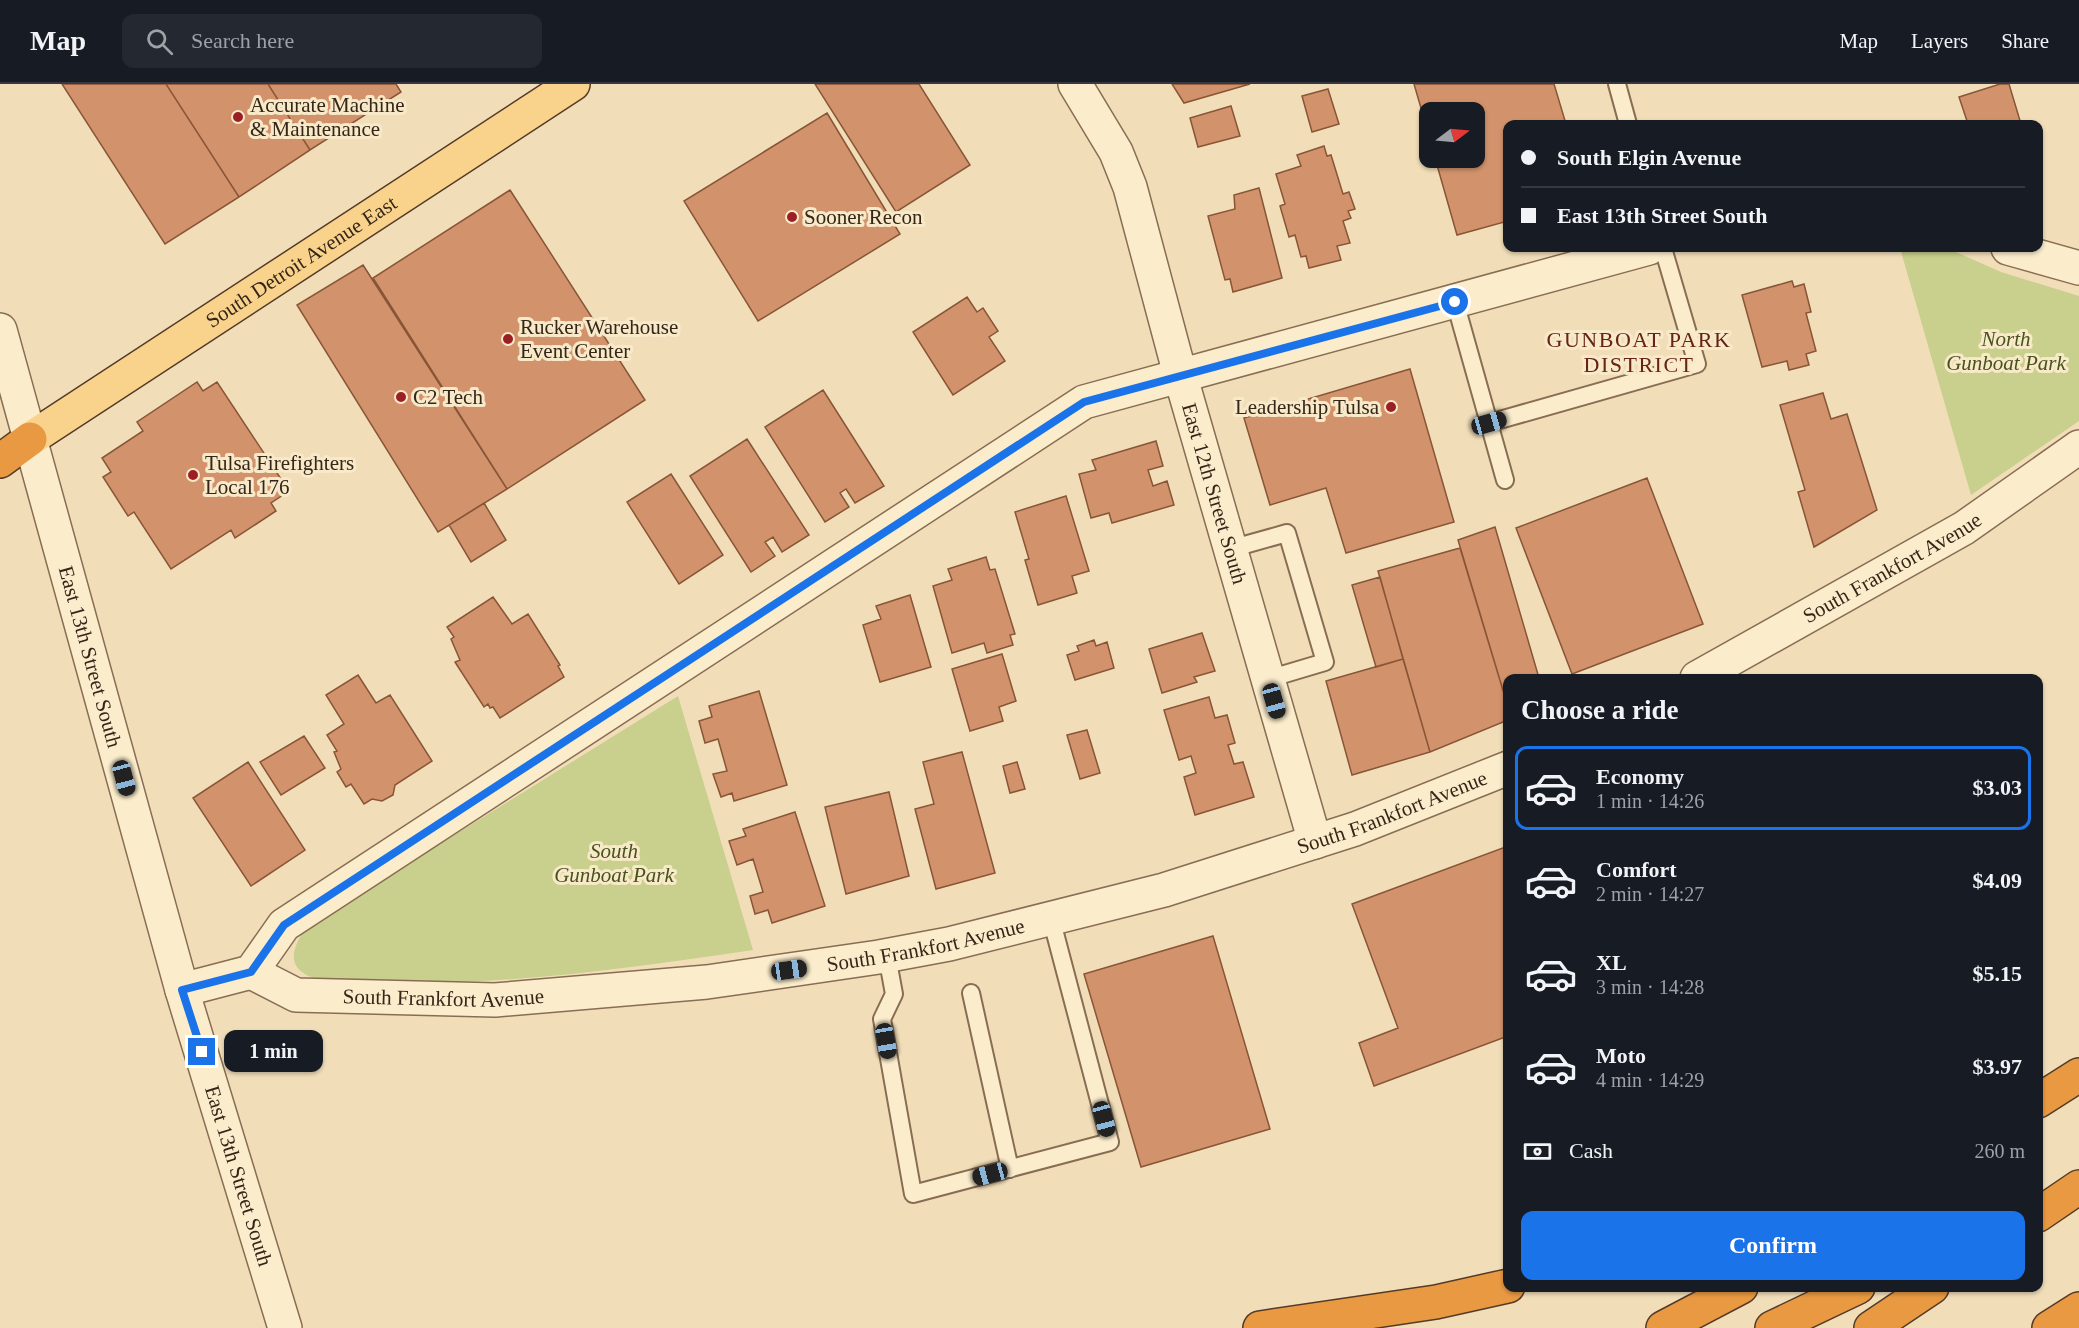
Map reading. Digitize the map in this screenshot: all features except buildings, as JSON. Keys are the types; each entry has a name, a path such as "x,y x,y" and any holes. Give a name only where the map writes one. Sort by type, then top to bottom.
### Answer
{"highway":[{"path":"0,461 30,439"},
{"path":"2043,1097 2079,1075"},
{"path":"2043,1199 2079,1182"},
{"path":"2043,1212 2079,1187"},
{"path":"1260,1328 1436,1302 1503,1287"},
{"path":"1663,1328 1731,1292"},
{"path":"1772,1328 1848,1292"},
{"path":"1871,1328 1925,1292"},
{"path":"2049,1328 2079,1309"}],"main road":[{"name":"South Detroit Avenue East","path":"30,439 573,84"}],"street":[{"name":"East 12th Street South","path":"1075,84 1116,152 1130,187 1181,378 1315,842"},
{"path":"182,990 251,972 284,925 1084,402 1181,378 1635,252"},
{"path":"2022,252 2079,268"},
{"name":"East 13th Street South","path":"0,330 182,990 285,1328"},
{"name":"South Frankfort Avenue","path":"1704,674 1964,528 2079,447"},
{"name":"South Frankfort Avenue","path":"251,972 297,995 495,1000 707,982 887,956 949,944 1164,890 1315,842 1503,770"}],"lane":[{"path":"1617,84 1627,120"},
{"path":"1489,423 1697,364 1664,252"},
{"path":"1455,302 1505,480"},
{"path":"1230,549 1287,533 1326,662 1268,679"},
{"path":"887,956 894,994 882,1019 913,1194 1110,1142 1052,918"},
{"path":"971,993 1010,1169"}],"green space":[{"name":"North Gunboat Park","path":"1901,252 1956,252 2001,272 2079,296 2079,421 1971,495"},
{"name":"South Gunboat Park","path":"678,696 753,950 555,976 455,982 327,980 308,976 297,967 294,951 305,928"}],"place":[{"name":"Accurate Machine & Maintenance","path":"238,117"},
{"name":"Sooner Recon","path":"792,217"},
{"name":"Rucker Warehouse Event Center","path":"508,339"},
{"name":"C2 Tech","path":"401,397"},
{"name":"Leadership Tulsa","path":"1391,407"},
{"name":"Tulsa Firefighters Local 176","path":"193,475"}],"district":[{"name":"GUNBOAT PARK DISTRICT","path":"1639,352"}],"route":[{"path":"202,1052 182,990 251,972 284,925 1084,402 1181,378 1455,302"}]}
